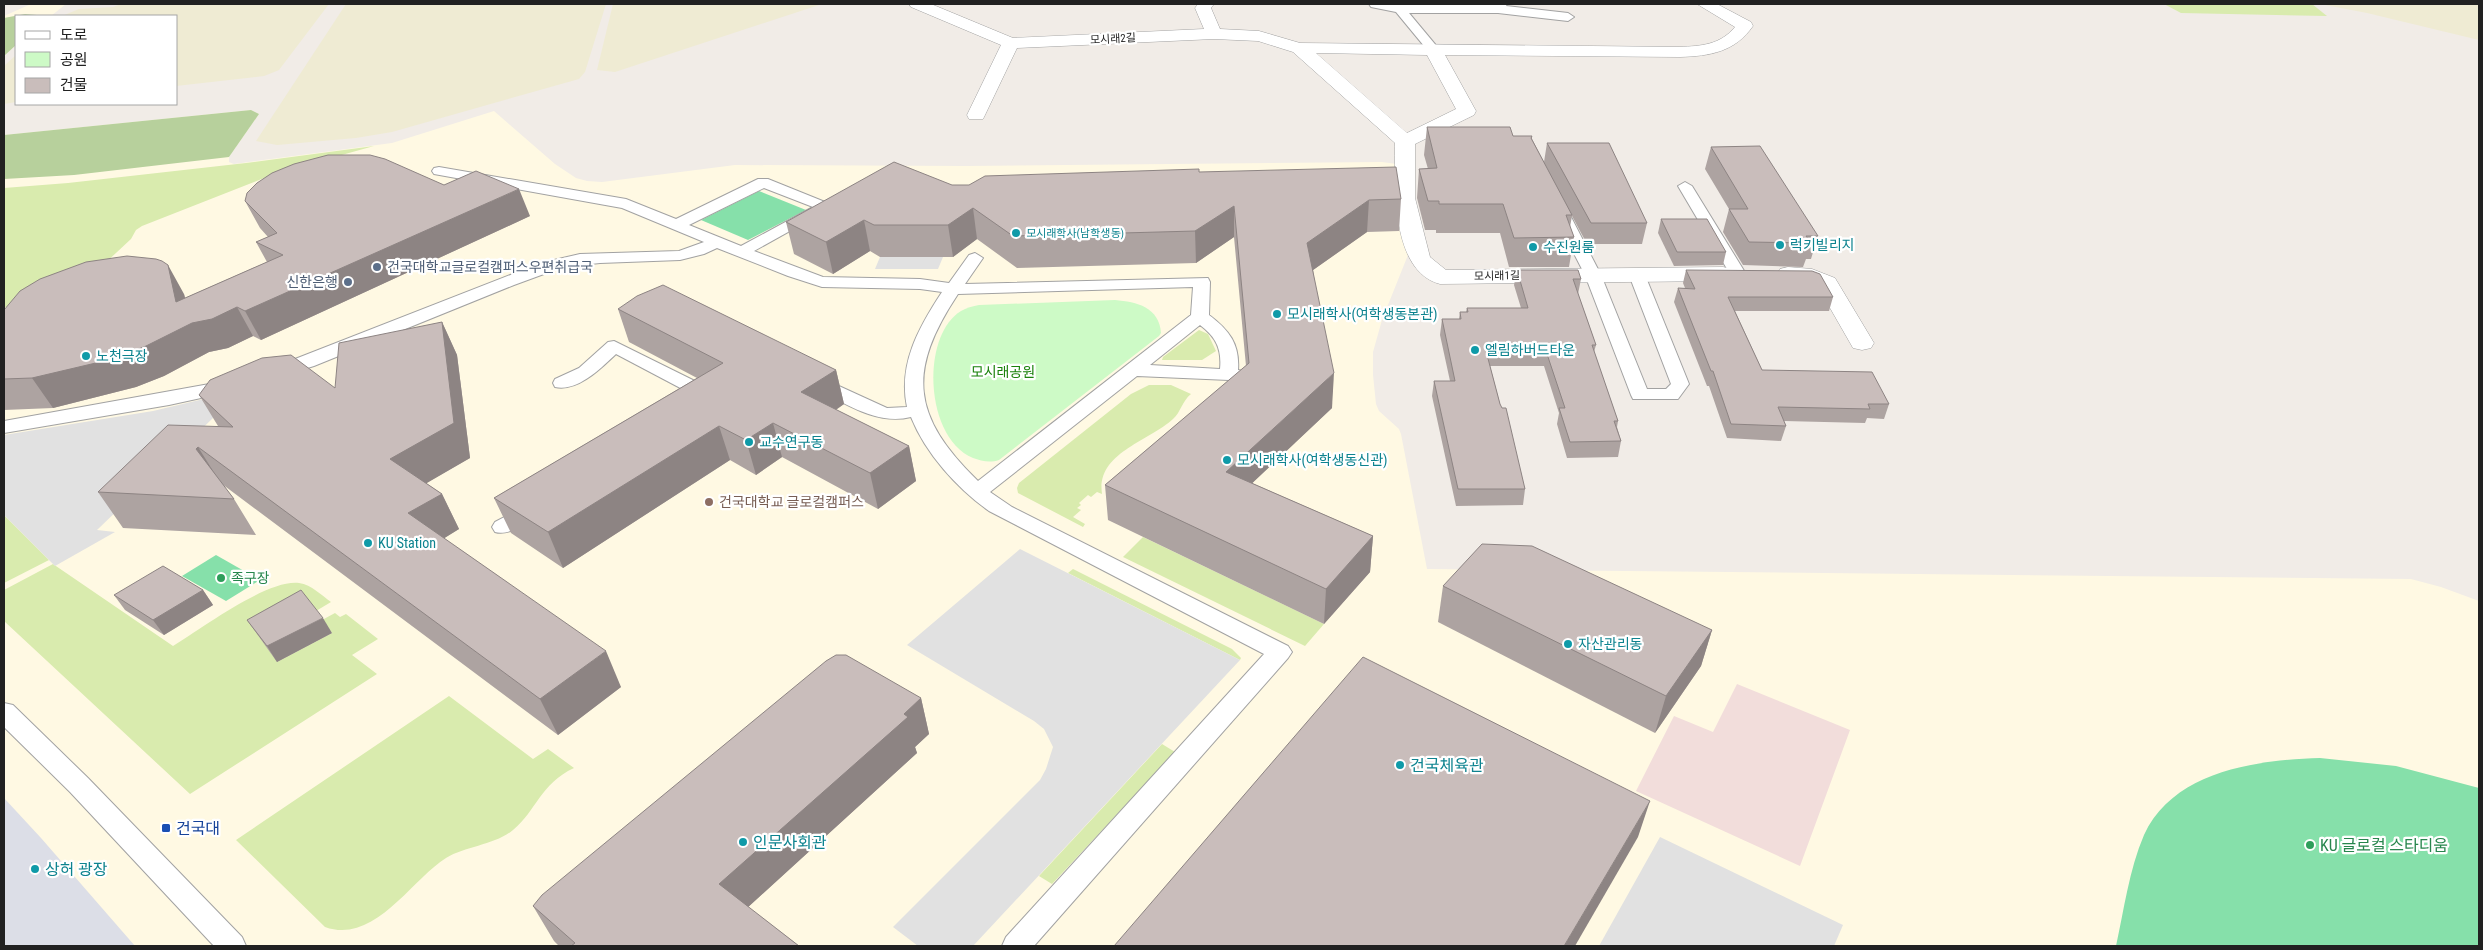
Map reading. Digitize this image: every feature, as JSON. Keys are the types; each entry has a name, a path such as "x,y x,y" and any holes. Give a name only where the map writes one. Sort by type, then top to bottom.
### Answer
{"street":[{"name":"모시래2길","path":"917,4 1011,43 1214,34"},
{"path":"1206,4 1204,8 1214,34 1258,36 1299,48 1680,52 1709,50 1735,40 1745,26 1705,4"},
{"path":"976,115 1011,43"},
{"path":"1299,48 1405,141 1466,111 1433,49"},
{"name":"모시래1길","path":"1405,141 1405,198 1419,259 1440,277 1593,274 1812,276 1827,283 1862,343"}],"lane":[{"path":"1375,4 1400,9 1500,7 1568,17"},
{"path":"1400,9 1433,49"},
{"path":"439,171 607,200 640,209 741,252 822,282 920,284 953,289 1202,282 1200,317 977,492"},
{"path":"678,224 763,182 825,207 741,252"},
{"path":"1685,186 1755,274"},
{"path":"1554,199 1593,274 1640,395 1671,395 1680,384 1637,274"},
{"path":"4,427 169,399 254,379 308,362 504,282 559,264 597,258 684,256 717,242"},
{"path":"975,258 953,289 918,348 912,390 916,410 934,445 977,492 1005,512 1280,652 1016,946"},
{"path":"1132,370 1233,375 1228,342 1218,330 1200,317"},
{"path":"562,383 585,372 618,340 714,398 697,409"},
{"path":"803,374 884,414 900,414 916,410"},
{"path":"502,527 544,502"},
{"path":"4,712 79,785 232,946"}],"shaded area":[{"path":"31,4 66,4 52,15 15,15 15,46 4,56 4,16"},
{"path":"121,4 329,4 279,70 264,76 178,86 178,15 64,15 79,9 113,7"},
{"path":"346,4 606,4 585,72 579,79 392,132 356,138 277,145 256,141"},
{"path":"613,4 822,4 615,72 597,70"},
{"path":"2320,4 2479,4 2479,40 2367,13"},
{"path":"15,56 15,102 4,104 4,66"},
{"name":"건국대학교 글로컬캠퍼스","path":"251,110 259,114 229,157 229,162 234,164 392,143 494,111 555,164 576,178 602,182 735,165 966,166 1382,162 1397,164 1412,245 1382,320 1373,352 1373,375 1376,404 1379,411 1399,429 1401,434 1427,569 2411,579 2441,587 2479,601 2479,946 4,946 4,135"},
{"path":"880,257 943,257 938,269 875,269"},
{"path":"242,390 97,530 115,532 55,566 4,515 4,435 153,411"},
{"path":"1020,549 1240,660 973,946 918,946 893,927 1040,780 1046,769 1053,747 1044,729 1034,721 907,645"},
{"path":"1737,684 1850,730 1800,866 1636,791 1674,716 1713,732"},
{"name":"상허 광장","path":"4,798 41,838 135,946 4,946"},
{"path":"1660,837 1843,925 1834,946 1599,946"}],"green space":[{"path":"2164,4 2312,4 2327,16 2181,13"},
{"path":"15,16 15,46 4,56 4,18"},
{"path":"251,110 259,114 229,157 74,175 4,179 4,135"},
{"path":"374,146 277,173 142,226 136,230 131,239 58,307 4,307 4,188 68,183 246,163"},
{"path":"759,191 806,210 748,240 701,220"},
{"name":"모시래공원","path":"1115,300 1139,304 1151,312 1159,324 1161,333 1159,336 999,460 982,461 973,458 957,447 945,431 937,410 934,387 934,363 939,342 948,324 961,311 979,305"},
{"path":"1199,330 1208,334 1216,351 1202,360 1162,360 1163,357"},
{"path":"1149,385 1171,385 1191,394 1173,419 1115,458 1107,468 1102,480 1102,494 1097,492 1091,497 1088,495 1079,503 1081,505 1077,508 1081,510 1073,517 1085,524 1083,527 1018,493 1019,483 1131,394"},
{"path":"4,515 49,560 4,583"},
{"path":"1143,537 1324,624 1305,646 1123,557"},
{"name":"족구장","path":"216,555 260,580 226,601 182,576"},
{"path":"53,564 173,646 252,597 286,584 304,584 331,602 316,611 277,662 332,633 322,620 335,613 340,617 346,614 378,639 352,655 377,674 190,794 4,621 4,590"},
{"path":"1073,569 1232,649 1241,658 1240,660 1068,573"},
{"path":"449,696 533,759 548,749 574,768 563,774 546,789 528,814 513,830 498,839 446,858 391,908 376,919 360,927 343,930 325,927 236,840"},
{"path":"1162,744 1175,752 1052,884 1039,876"},
{"name":"KU 글로컬 스타디움","path":"2320,758 2396,766 2479,788 2479,946 2116,946 2131,876 2144,835 2158,813 2175,796 2197,783 2220,773 2245,766 2296,759"}],"building":[{"path":"1427,127 1510,127 1513,136 1532,136 1531,138 1572,215 1566,215 1574,237 1514,238 1503,204 1439,204 1439,201 1428,201 1419,169 1437,168"},
{"path":"1547,143 1609,143 1647,223 1591,223"},
{"path":"1760,146 1818,236 1806,236 1811,243 1749,242 1729,209 1748,209 1711,147"},
{"path":"328,155 370,155 385,159 444,185 476,171 519,189 245,311 237,307 212,319 192,323 117,358 32,378 4,379 4,310 20,291 40,279 86,262 127,256 156,259 168,265 176,302 283,255 256,242 277,233 245,201 247,193 257,183 272,173 294,164"},
{"path":"894,162 952,185 969,185 985,176 1199,169 1199,172 1396,167 1401,199 1369,200 1307,243 1334,373 1226,472 1373,536 1326,589 1105,485 1249,363 1234,206 1195,231 1013,236 973,208 948,225 874,225 864,220 826,242 786,222"},
{"path":"1661,219 1707,219 1726,252 1677,252"},
{"path":"1517,270 1578,270 1581,279 1573,279 1596,345 1592,345 1618,421 1614,421 1621,441 1570,442 1559,408 1565,408 1546,351 1486,351 1500,404 1502,408 1506,408 1525,489 1458,489 1434,381 1455,381 1442,319 1461,319 1460,312 1468,312 1467,308 1528,308"},
{"path":"1686,270 1812,271 1820,274 1833,297 1728,297 1762,370 1872,372 1889,404 1868,404 1870,409 1778,407 1786,426 1731,424 1713,371 1711,371 1678,288 1695,289"},
{"path":"663,285 836,370 801,392 909,446 870,473 773,423 746,440 719,426 548,532 494,498 723,363 618,309 637,296"},
{"name":"KU Station","path":"442,322 454,423 390,459 442,494 408,513 606,651 540,699 198,447 196,449 234,499 98,492 168,425 233,427 199,395 210,380 262,358 291,355 335,388 339,343"},
{"path":"1482,544 1532,546 1712,630 1666,696 1443,586"},
{"path":"163,566 203,590 153,620 114,595"},
{"path":"301,590 323,618 267,646 247,620"},
{"path":"836,655 846,655 921,698 904,714 908,717 719,884 799,946 571,946 575,943 533,906 542,895 826,661"},
{"name":"건국체육관","path":"1363,657 1650,801 1564,946 1114,946"}],"place":[{"name":"모시래학사(남학생동)","path":"1016,233"},
{"name":"럭키빌리지","path":"1780,245"},
{"name":"수진원룸","path":"1533,247"},
{"name":"건국대학교글로컬캠퍼스우편취급국","path":"377,267"},
{"name":"신한은행","path":"348,282"},
{"name":"모시래학사(여학생동본관)","path":"1277,314"},
{"name":"엘림하버드타운","path":"1475,350"},
{"name":"노천극장","path":"86,356"},
{"name":"교수연구동","path":"749,442"},
{"name":"모시래학사(여학생동신관)","path":"1227,460"},
{"name":"건국대학교 글로컬캠퍼스","path":"709,502"},
{"name":"KU Station","path":"368,543"},
{"name":"족구장","path":"221,578"},
{"name":"자산관리동","path":"1568,644"},
{"name":"건국체육관","path":"1400,765"},
{"name":"건국대","path":"166,828"},
{"name":"인문사회관","path":"743,842"},
{"name":"KU 글로컬 스타디움","path":"2310,845"},
{"name":"상허 광장","path":"35,869"}]}
